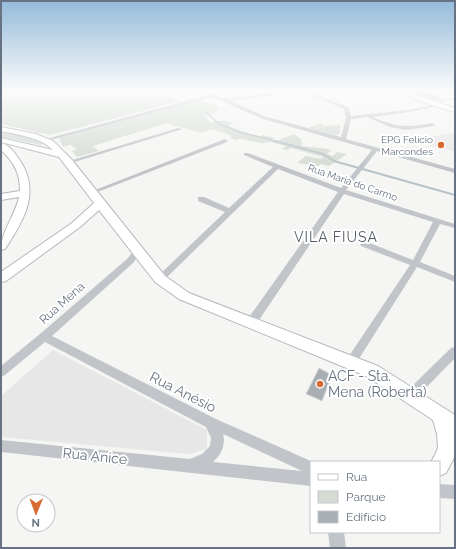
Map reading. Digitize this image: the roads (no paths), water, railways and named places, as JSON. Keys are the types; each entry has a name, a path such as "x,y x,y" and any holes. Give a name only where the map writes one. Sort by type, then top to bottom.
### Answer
{"street":[{"path":"14,155 14,153 19,150 43,147 48,141 136,117"},
{"path":"262,117 455,171"},
{"path":"343,140 349,118 362,117"},
{"path":"369,117 392,127 402,129 432,126"},
{"path":"1,129 48,141 66,158 93,192 110,217 160,279 184,296 383,376 455,425"},
{"path":"1,140 66,158 180,129"},
{"path":"1,134 11,138 12,142"},
{"path":"93,192 225,141"},
{"path":"1,145 14,155 23,169 26,180 26,193 20,214 10,234 1,246"},
{"path":"252,323 342,191 375,149"},
{"name":"Rua Maria do Carmo","path":"246,154 342,191 455,226"},
{"path":"160,279 277,166"},
{"path":"1,197 26,193"},
{"path":"201,199 231,212"},
{"path":"1,278 76,225 100,204"},
{"path":"76,225 91,220 110,217"},
{"path":"351,362 415,263 438,220"},
{"path":"364,244 455,279"},
{"name":"Rua Mena","path":"1,372 44,337 130,261 138,251"},
{"name":"Rua Anésio","path":"44,337 211,423 310,468"},
{"path":"410,395 455,352"},
{"path":"438,414 443,424 448,443 447,452 440,464"},
{"name":"Rua Anice","path":"189,466 204,462 212,456 215,451 218,443 217,435 211,423"},
{"name":"Rua Anice","path":"1,446 310,479"},
{"path":"440,491 455,492"},
{"path":"336,533 338,548"}],"waterway":[{"path":"211,117 219,124 240,132 279,142"},
{"path":"275,141 323,154 334,161 455,195"}],"place":[{"name":"EPG Felício Marcondes","path":"441,145"},
{"name":"ACF - Sta. Mena (Roberta)","path":"320,384"}],"district":[{"name":"VILA FIUSA","path":"336,237"}]}
